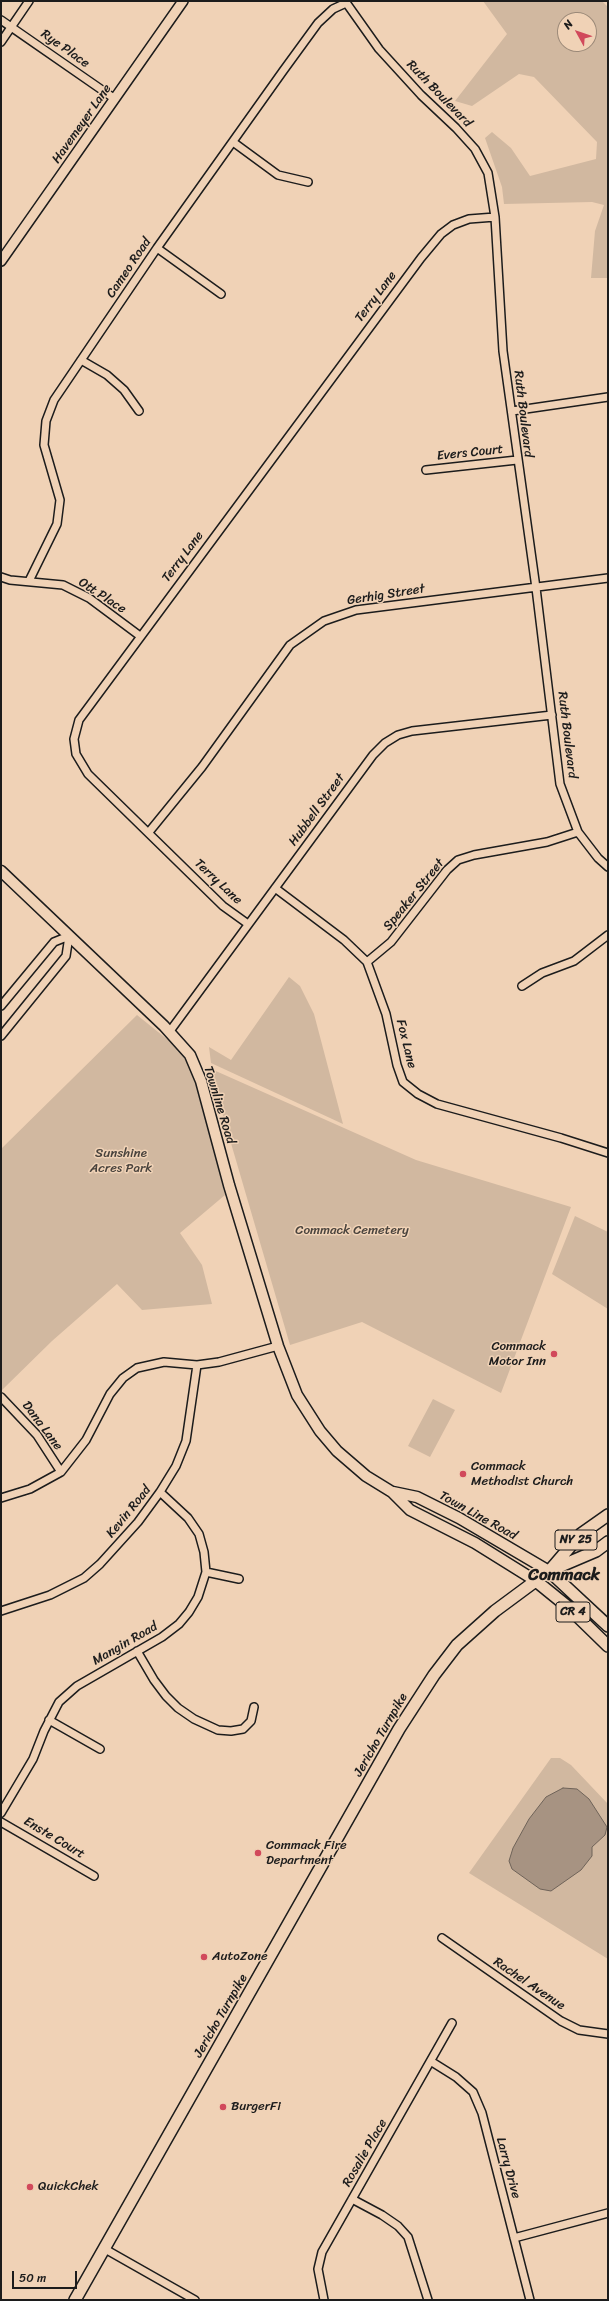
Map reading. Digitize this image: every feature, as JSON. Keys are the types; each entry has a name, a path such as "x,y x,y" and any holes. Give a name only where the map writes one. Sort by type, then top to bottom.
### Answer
{"main road":[{"name":"Townline Road","path":"1,871 170,1032 190,1056 201,1081 229,1187 278,1346"},
{"name":"Town Line Road","path":"278,1346 297,1395 320,1432 337,1451 366,1476 392,1492 410,1510 474,1543 536,1580"},
{"name":"Town Line Road","path":"392,1492 417,1497 452,1515 549,1571"},
{"name":"Jericho Turnpike","path":"549,1571 581,1534 608,1515"},
{"name":"Jericho Turnpike","path":"76,2300 400,1729 434,1675 457,1645 495,1611 549,1571 596,1551 608,1542"},
{"name":"CR 4","path":"549,1571 608,1626"},
{"name":"CR 4","path":"536,1580 568,1607 608,1646"}],"street":[{"path":"1,42 29,1"},
{"name":"Havemeyer Lane","path":"1,261 184,1"},
{"name":"Cameo Road","path":"29,582 57,524 60,500 44,446 46,420 54,400 157,248 318,23 333,9 346,2"},
{"name":"Ruth Boulevard","path":"346,2 379,49 421,96 456,128 475,149 488,173 495,217 503,351 536,588 560,784 578,832 598,858 608,867"},
{"name":"Rye Place","path":"1,20 115,99"},
{"path":"233,142 278,175 308,182"},
{"name":"Terry Lane","path":"248,924 223,906 88,774 76,754 74,739 79,720 426,252 441,234 454,225 469,219 495,217"},
{"path":"157,248 221,294"},
{"path":"81,360 107,375 124,390 140,411"},
{"path":"512,411 608,397"},
{"name":"Evers Court","path":"426,470 517,460"},
{"name":"Ott Place","path":"1,577 10,580 63,585 89,598 140,636"},
{"name":"Gerhig Street","path":"149,832 202,768 290,645 324,621 356,610 608,578"},
{"name":"Hubbell Street","path":"170,1032 373,755 385,743 398,735 412,731 552,715"},
{"name":"Speaker Street","path":"367,962 391,942 447,870 458,860 474,855 547,842 578,832"},
{"name":"Fox Lane","path":"275,888 344,940 367,962 386,1014 397,1065 404,1082 418,1094 436,1104 560,1138 608,1153"},
{"path":"522,986 542,973 574,961 608,935"},
{"path":"1,1006 54,942 69,936"},
{"path":"1,1036 66,956 69,936"},
{"path":"1,1498 30,1489 61,1472 76,1455 86,1440 110,1394 123,1378 137,1368 164,1362 197,1365 219,1362 278,1346"},
{"name":"Kevin Road","path":"1,1611 50,1595 84,1578 119,1544 160,1492 176,1466 186,1441 197,1365"},
{"name":"Dana Lane","path":"1,1396 37,1435 61,1472"},
{"name":"Mangin Road","path":"1,1813 33,1759 49,1720 59,1702 77,1686 162,1637 179,1624 189,1612 198,1597 206,1572 204,1552 199,1534 188,1518 160,1492"},
{"path":"206,1572 239,1579"},
{"path":"137,1651 166,1696 178,1708 194,1719 218,1730 243,1730 251,1721 254,1707"},
{"path":"49,1720 100,1749"},
{"name":"Enste Court","path":"1,1822 94,1876"},
{"name":"Rachel Avenue","path":"442,1938 561,2021 578,2030 608,2034"},
{"name":"Rosalie Place","path":"324,2300 318,2269 322,2252 432,2062 452,2023"},
{"name":"Larry Drive","path":"432,2062 456,2077 473,2092 482,2114 530,2300"},
{"path":"352,2199 393,2223 408,2237 428,2300"},
{"path":"514,2238 608,2213"},
{"path":"105,2248 195,2300"}],"green space":[{"path":"483,1 602,1 608,7 608,278 591,278 595,231 604,205 592,202 504,204 502,187 485,138 492,132 511,148 530,176 596,159 597,142 534,77 519,74 472,106 455,101 507,34"},
{"path":"289,977 300,986 314,1014 343,1124 211,1063 209,1047 231,1060"},
{"name":"Sunshine Acres Park","path":"137,1015 173,1044 185,1059 193,1076 209,1132 225,1195 180,1233 202,1265 212,1304 142,1310 117,1284 52,1341 1,1391 1,1149"},
{"name":"Commack Cemetery","path":"209,1068 416,1160 571,1207 501,1393 362,1322 290,1345"},
{"path":"575,1216 608,1232 608,1309 552,1274"},
{"path":"433,1399 455,1410 430,1457 408,1446"},
{"path":"551,1758 560,1758 571,1765 608,1804 608,1959 469,1873"}],"shaded area":[{"path":"563,1788 577,1789 589,1799 607,1827 605,1835 592,1847 592,1856 581,1870 551,1891 540,1889 512,1869 509,1861 513,1848 529,1819 546,1797"}],"place":[{"name":"Commack Motor Inn","path":"554,1354"},
{"name":"Commack Methodist Church","path":"463,1474"},
{"name":"Commack Fire Department","path":"258,1853"},
{"name":"AutoZone","path":"204,1957"},
{"name":"BurgerFi","path":"223,2107"},
{"name":"QuickChek","path":"30,2187"}],"district":[{"name":"Commack","path":"564,1576"}]}
